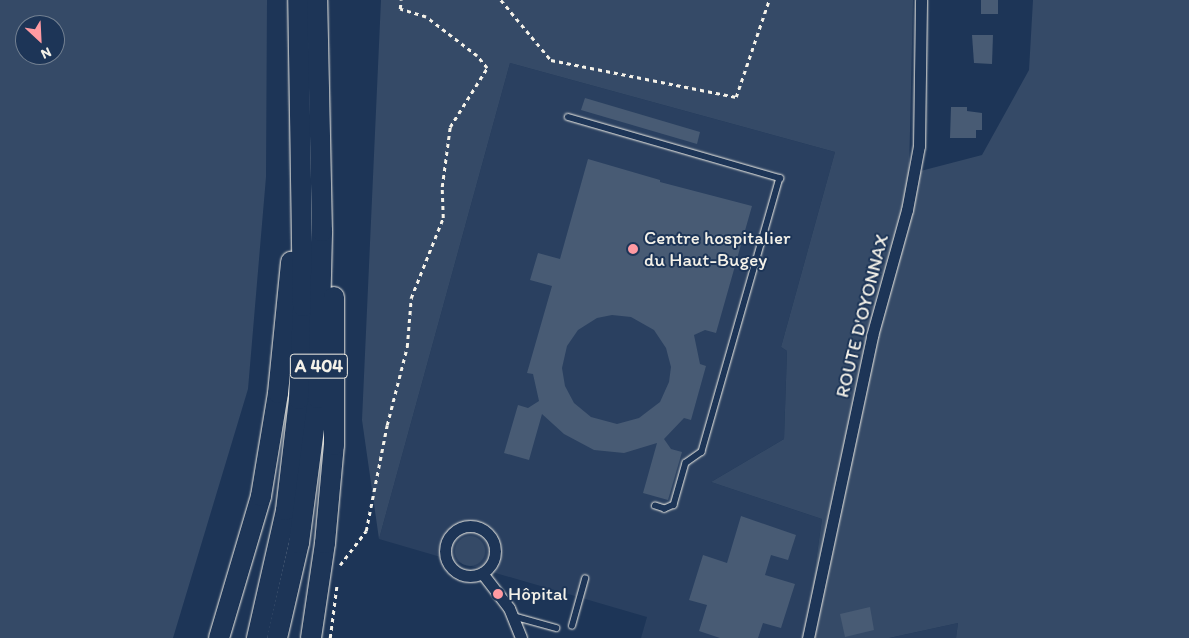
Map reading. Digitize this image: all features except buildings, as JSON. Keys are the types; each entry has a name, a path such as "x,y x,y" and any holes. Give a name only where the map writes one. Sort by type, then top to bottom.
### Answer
{"highway":[{"name":"A 404","path":"257,638 286,510 298,399 303,306 298,0"},
{"name":"A 404","path":"277,638 299,543 318,398 322,231 317,0"},
{"path":"311,638 330,498 336,394 332,270 319,90"},
{"path":"219,638 248,547 270,448 284,341 301,146"}],"street":[{"name":"ROUTE D'OYONNAX","path":"808,638 872,336 907,210 919,146 922,0"},
{"path":"476,527 493,542 494,556 482,573 474,576 458,573 447,562 446,546 458,529 476,527"},
{"path":"482,573 512,616 521,638"}],"lane":[{"path":"568,117 780,178 702,452 686,463 674,505 664,509 655,506"},
{"path":"572,626 585,579"},
{"path":"512,616 556,628"}],"path":[{"path":"339,571 340,563 366,531 387,425 408,347 411,298 443,218 442,187 450,127 486,68 478,56 426,17 400,9 401,0"},
{"path":"501,0 551,60 736,97 769,0"},
{"path":"330,638 338,579"}],"shaded area":[{"path":"0,0 267,0 266,177 248,389 173,638 0,638"},
{"path":"381,0 913,0 909,174 982,155 1029,70 1033,0 1189,0 1189,638 956,638 958,623 889,638 805,638 822,519 711,482 784,439 787,351 781,347 835,152 510,63 379,539 362,420"},
{"name":"Centre hospitalier du Haut-Bugey","path":"510,63 835,152 781,347 787,351 784,439 711,482 822,519 805,638 641,638 647,617 379,539"},
{"path":"470,536 481,540 485,551 481,562 470,566 459,562 455,551 459,540"},
{"path":"958,623 956,638 889,638"}],"place":[{"name":"Centre hospitalier du Haut-Bugey","path":"633,249"},
{"name":"Hôpital","path":"498,594"}]}
